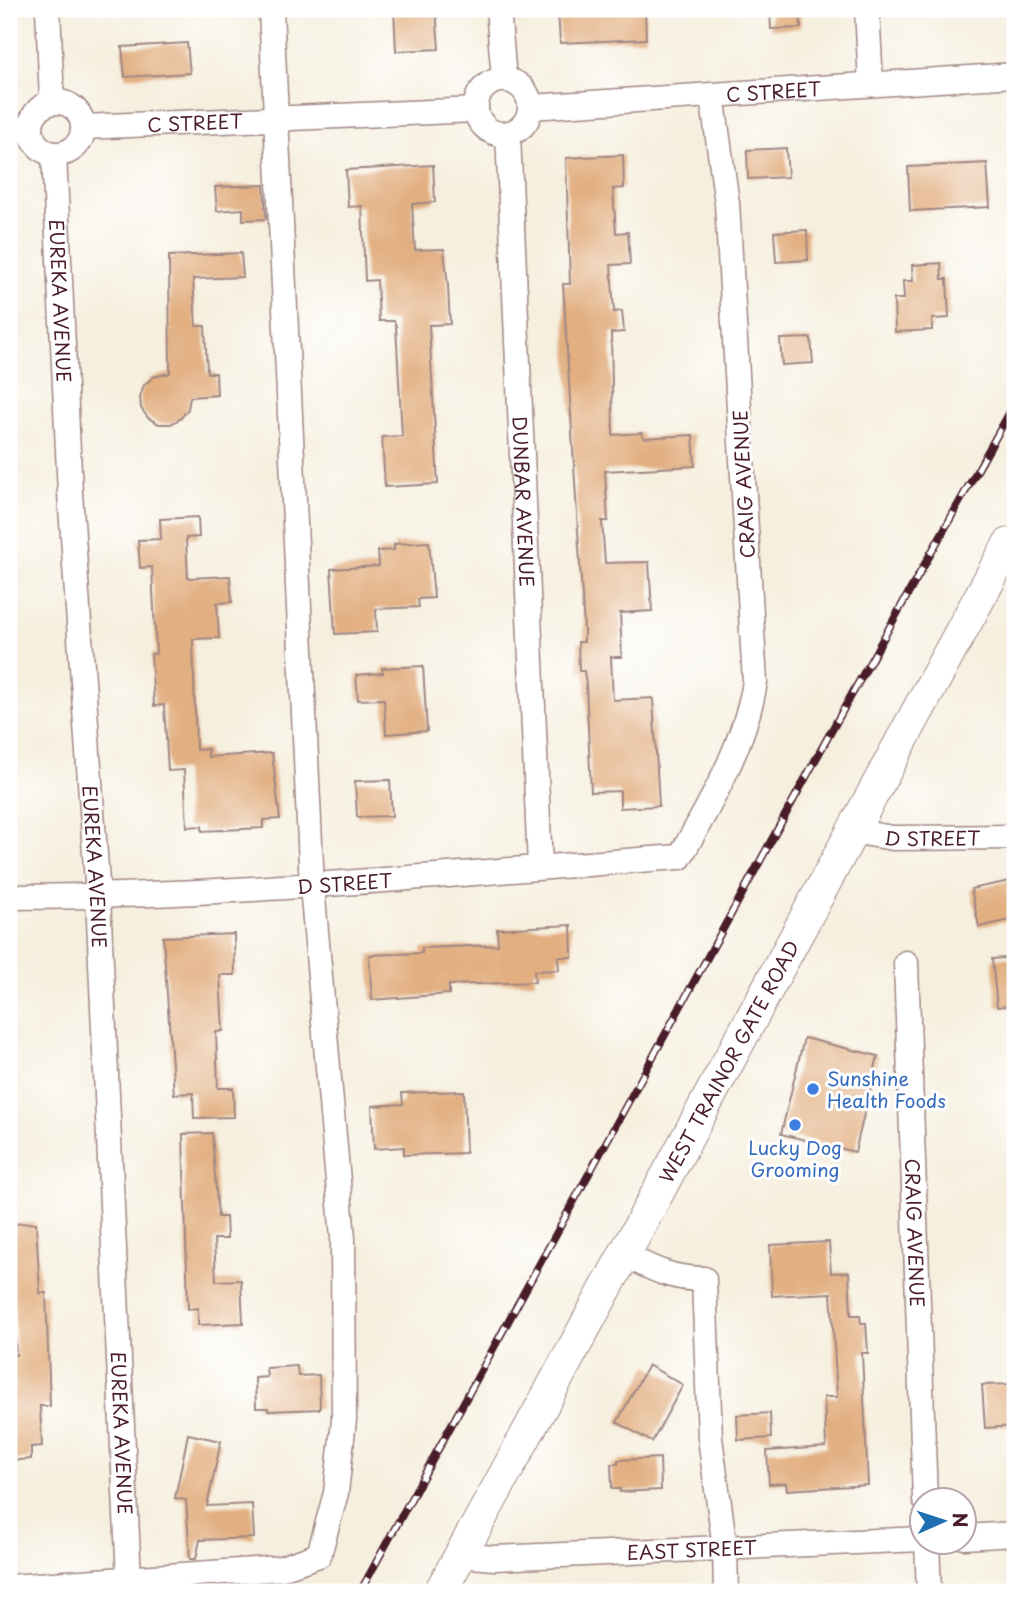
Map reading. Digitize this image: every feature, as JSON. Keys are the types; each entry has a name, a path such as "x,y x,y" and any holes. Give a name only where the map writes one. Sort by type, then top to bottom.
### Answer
{"main road":[{"name":"WEST TRAINOR GATE ROAD","path":"440,1592 626,1255 851,831 1012,538"}],"street":[{"path":"48,9 52,103"},
{"path":"9,1587 281,1569 319,1555 337,1493 344,1420 343,1251 312,886 271,9"},
{"path":"499,9 504,79"},
{"path":"867,9 871,84"},
{"name":"C STREET","path":"531,107 1015,75"},
{"path":"504,79 526,91 531,107 525,125 508,134 499,134 483,126 476,110 483,88 504,79"},
{"name":"CRAIG AVENUE","path":"680,857 733,754 751,709 755,682 727,203 712,95"},
{"path":"52,103 69,105 76,111 83,127 78,144 71,150 54,154 35,143 20,129 35,114 52,103"},
{"name":"C STREET","path":"83,127 476,110"},
{"name":"DUNBAR AVENUE","path":"508,134 540,867"},
{"name":"EUREKA AVENUE","path":"54,154 70,493 98,897 129,1580"},
{"name":"D STREET","path":"851,831 893,838 1015,837"},
{"name":"D STREET","path":"9,897 98,897 312,886 680,857"},
{"name":"CRAIG AVENUE","path":"906,963 925,1486"},
{"path":"626,1255 659,1273 681,1279 704,1279 710,1438 724,1548 726,1592"},
{"path":"978,1536 1015,1534"},
{"name":"EAST STREET","path":"461,1555 494,1558 908,1540"},
{"path":"928,1556 929,1592"}],"building":[{"path":"394,9 436,9 439,49 396,51"},
{"path":"558,9 645,9 646,39 560,43"},
{"path":"770,9 800,9 801,28 771,29"},
{"path":"187,43 190,73 125,77 122,47"},
{"path":"786,148 788,177 748,179 747,150"},
{"path":"623,155 624,188 613,189 616,233 628,232 630,264 611,265 614,312 622,311 624,332 611,333 613,435 642,433 643,438 693,435 695,466 605,471 608,521 602,521 605,563 649,562 652,611 620,613 622,657 611,657 613,700 653,698 659,806 620,808 620,791 591,792 586,685 584,671 579,671 578,642 584,642 584,630 563,284 570,284 566,158"},
{"path":"987,163 990,207 910,211 908,167"},
{"path":"433,165 435,202 412,204 415,250 444,249 448,286 450,324 429,325 438,484 385,487 382,437 402,436 396,326 394,321 379,321 377,280 365,281 362,206 348,207 346,170"},
{"path":"264,185 266,219 243,220 243,209 217,211 215,187"},
{"path":"807,230 808,260 776,262 774,232"},
{"path":"241,253 243,277 193,279 196,326 205,326 207,373 216,373 217,395 190,397 188,409 181,418 171,424 159,424 148,418 141,408 140,396 144,385 153,377 170,373 169,256"},
{"path":"941,263 942,279 947,279 949,318 932,319 932,330 895,332 894,299 904,299 903,281 913,281 912,265"},
{"path":"811,338 813,363 782,365 780,339"},
{"path":"198,517 199,537 186,538 188,578 230,576 232,602 217,603 219,638 193,639 196,750 208,749 208,757 272,753 280,819 263,820 263,828 202,831 202,826 187,827 184,770 168,771 164,705 154,706 151,654 156,654 152,567 140,568 138,540 161,539 160,519"},
{"path":"429,542 434,598 418,599 419,607 376,609 377,632 335,634 331,569 379,566 378,551 394,550 394,544"},
{"path":"423,666 427,731 386,734 384,699 358,700 356,675 383,673 382,668"},
{"path":"390,780 392,816 357,817 355,781"},
{"path":"1015,880 1015,919 979,927 971,889"},
{"path":"571,925 572,957 558,957 559,970 534,971 535,982 449,985 449,994 372,1000 369,955 422,953 422,948 498,945 497,929"},
{"path":"234,934 235,975 220,975 223,1031 216,1032 218,1088 233,1088 234,1117 194,1118 193,1093 174,1094 163,937"},
{"path":"1015,957 1015,1005 997,1007 992,959"},
{"path":"804,1038 878,1056 855,1152 781,1134"},
{"path":"464,1091 466,1153 404,1155 404,1147 374,1149 372,1106 403,1104 402,1093"},
{"path":"212,1133 218,1217 226,1217 227,1239 214,1239 216,1281 241,1280 243,1323 198,1325 198,1308 188,1309 183,1134"},
{"path":"36,1223 40,1293 46,1293 50,1406 40,1406 42,1446 31,1447 31,1459 9,1461 9,1356 16,1355 12,1269 9,1269 9,1224"},
{"path":"829,1242 831,1273 849,1272 851,1315 860,1315 861,1323 866,1323 868,1353 862,1353 868,1485 787,1490 786,1483 769,1484 767,1451 826,1447 824,1397 837,1397 831,1293 772,1296 770,1245"},
{"path":"648,1365 683,1385 652,1442 617,1422"},
{"path":"297,1366 298,1376 319,1375 320,1409 268,1411 268,1408 256,1408 255,1378 267,1377 266,1368"},
{"path":"1015,1384 1015,1426 985,1428 982,1385"},
{"path":"770,1413 771,1438 738,1440 737,1415"},
{"path":"188,1434 221,1441 207,1506 252,1504 254,1538 200,1540 196,1559 190,1559 186,1500 175,1498"},
{"path":"660,1458 661,1490 620,1492 620,1489 612,1489 611,1464 618,1464 618,1460"}],"railway":[{"path":"360,1592 828,737 1015,403"}],"place":[{"name":"Sunshine Health Foods","path":"813,1089"},
{"name":"Lucky Dog Grooming","path":"795,1125"}]}
